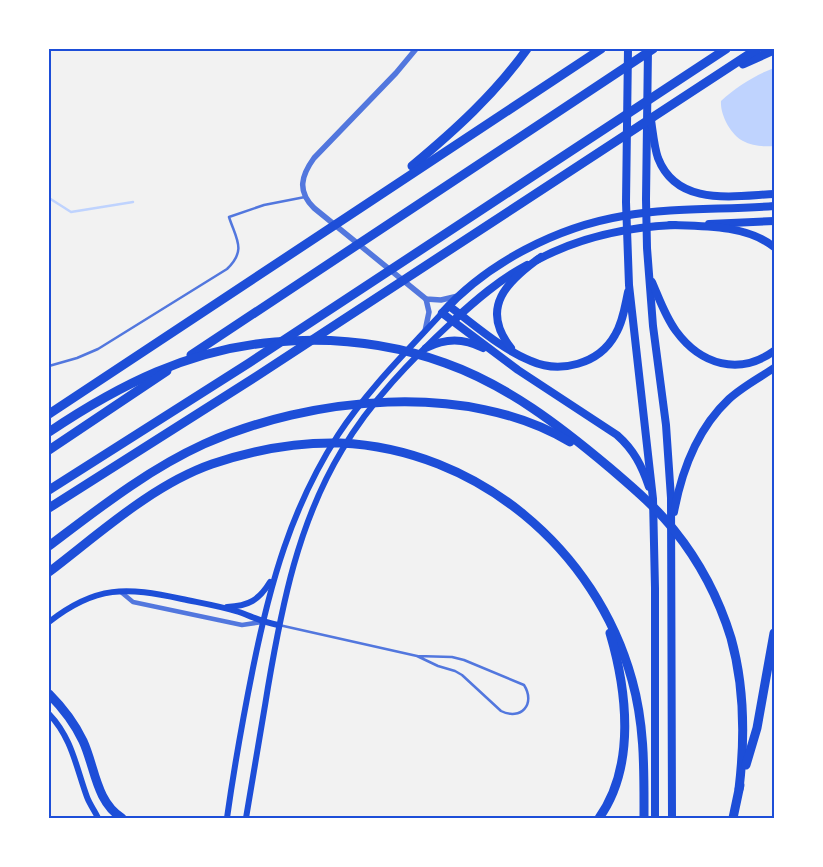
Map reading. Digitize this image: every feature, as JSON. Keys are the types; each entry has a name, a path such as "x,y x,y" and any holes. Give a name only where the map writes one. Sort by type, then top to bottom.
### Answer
{"highway":[{"path":"384,191 467,118 502,81 527,49"},
{"path":"49,414 601,49"},
{"path":"49,450 653,49"},
{"path":"49,490 249,363 726,49"},
{"path":"49,508 257,376 757,49"},
{"path":"722,73 774,50"},
{"path":"49,432 90,404 146,375 176,363 216,352 274,342 322,340 368,344 419,354 469,373 524,403 599,459 653,506 694,558 721,611 737,664 742,692 743,725 743,755 739,790"},
{"path":"49,546 145,476 204,444 240,430 312,410 396,402 449,404 479,408 540,427 599,459"},
{"path":"49,572 154,494 210,465 238,456 318,443 366,446 412,456 464,476 490,490 532,520 571,560 587,581 600,604 624,654 638,704 644,751 644,818"},
{"path":"599,818 607,808 616,788 623,746 624,720 619,672 600,604"},
{"path":"733,818 757,728 774,633"},
{"path":"49,694 62,707 76,726 84,743 101,794 114,813 122,818"}],"main road":[{"path":"628,49 626,202 629,285 653,499 655,818"},
{"path":"648,49 647,83 650,139 646,199 647,248 653,326 668,453 672,818"},
{"path":"650,139 664,170 672,179 697,194 716,196 774,194"},
{"path":"227,818 238,739 262,622 284,543 300,505 335,440 359,407 425,331 460,295 491,272 514,256 559,234 597,222 650,212 774,206"},
{"path":"246,818 278,625 287,584 299,546 331,469 361,421 394,382 460,314 502,280 541,257 569,245 606,233 631,228 774,221"},
{"path":"670,225 743,232 759,237 774,246"},
{"path":"518,354 502,333 498,323 498,306 501,296 508,285 541,257"},
{"path":"650,275 664,309 676,330 688,345 700,355 718,363 733,365 749,364 774,352"},
{"path":"449,306 518,354 540,364 560,367 586,361 599,354 608,346 620,325 629,285"},
{"path":"442,313 494,353 617,435 637,457 653,499"},
{"path":"426,348 437,342 458,340 494,353"},
{"path":"670,534 679,486 685,467 702,431 730,398 774,368"},
{"path":"219,606 249,604 267,588 274,574"},
{"path":"49,622 74,604 86,599 105,593 143,591 219,606 262,622 278,625"},
{"path":"49,714 66,738 74,754 87,796 98,818"}],"street":[{"path":"416,49 396,73 314,158 304,174 303,189 309,203 320,213 426,299 428,312 425,331"},
{"path":"426,299 441,300 460,295"},
{"path":"122,592 134,602 242,625 262,622"}],"lane":[{"path":"49,366 76,358 98,348 227,269 238,256 238,244 228,217 264,205 305,196"},
{"path":"278,625 418,656 452,657 464,660 524,685 529,692 527,707 515,715 507,714 501,711 462,675 418,656"}],"water":[{"path":"774,68 774,146 750,144 734,134 724,118 721,101 746,82"}],"waterway":[{"path":"49,198 71,212 133,202"}]}
